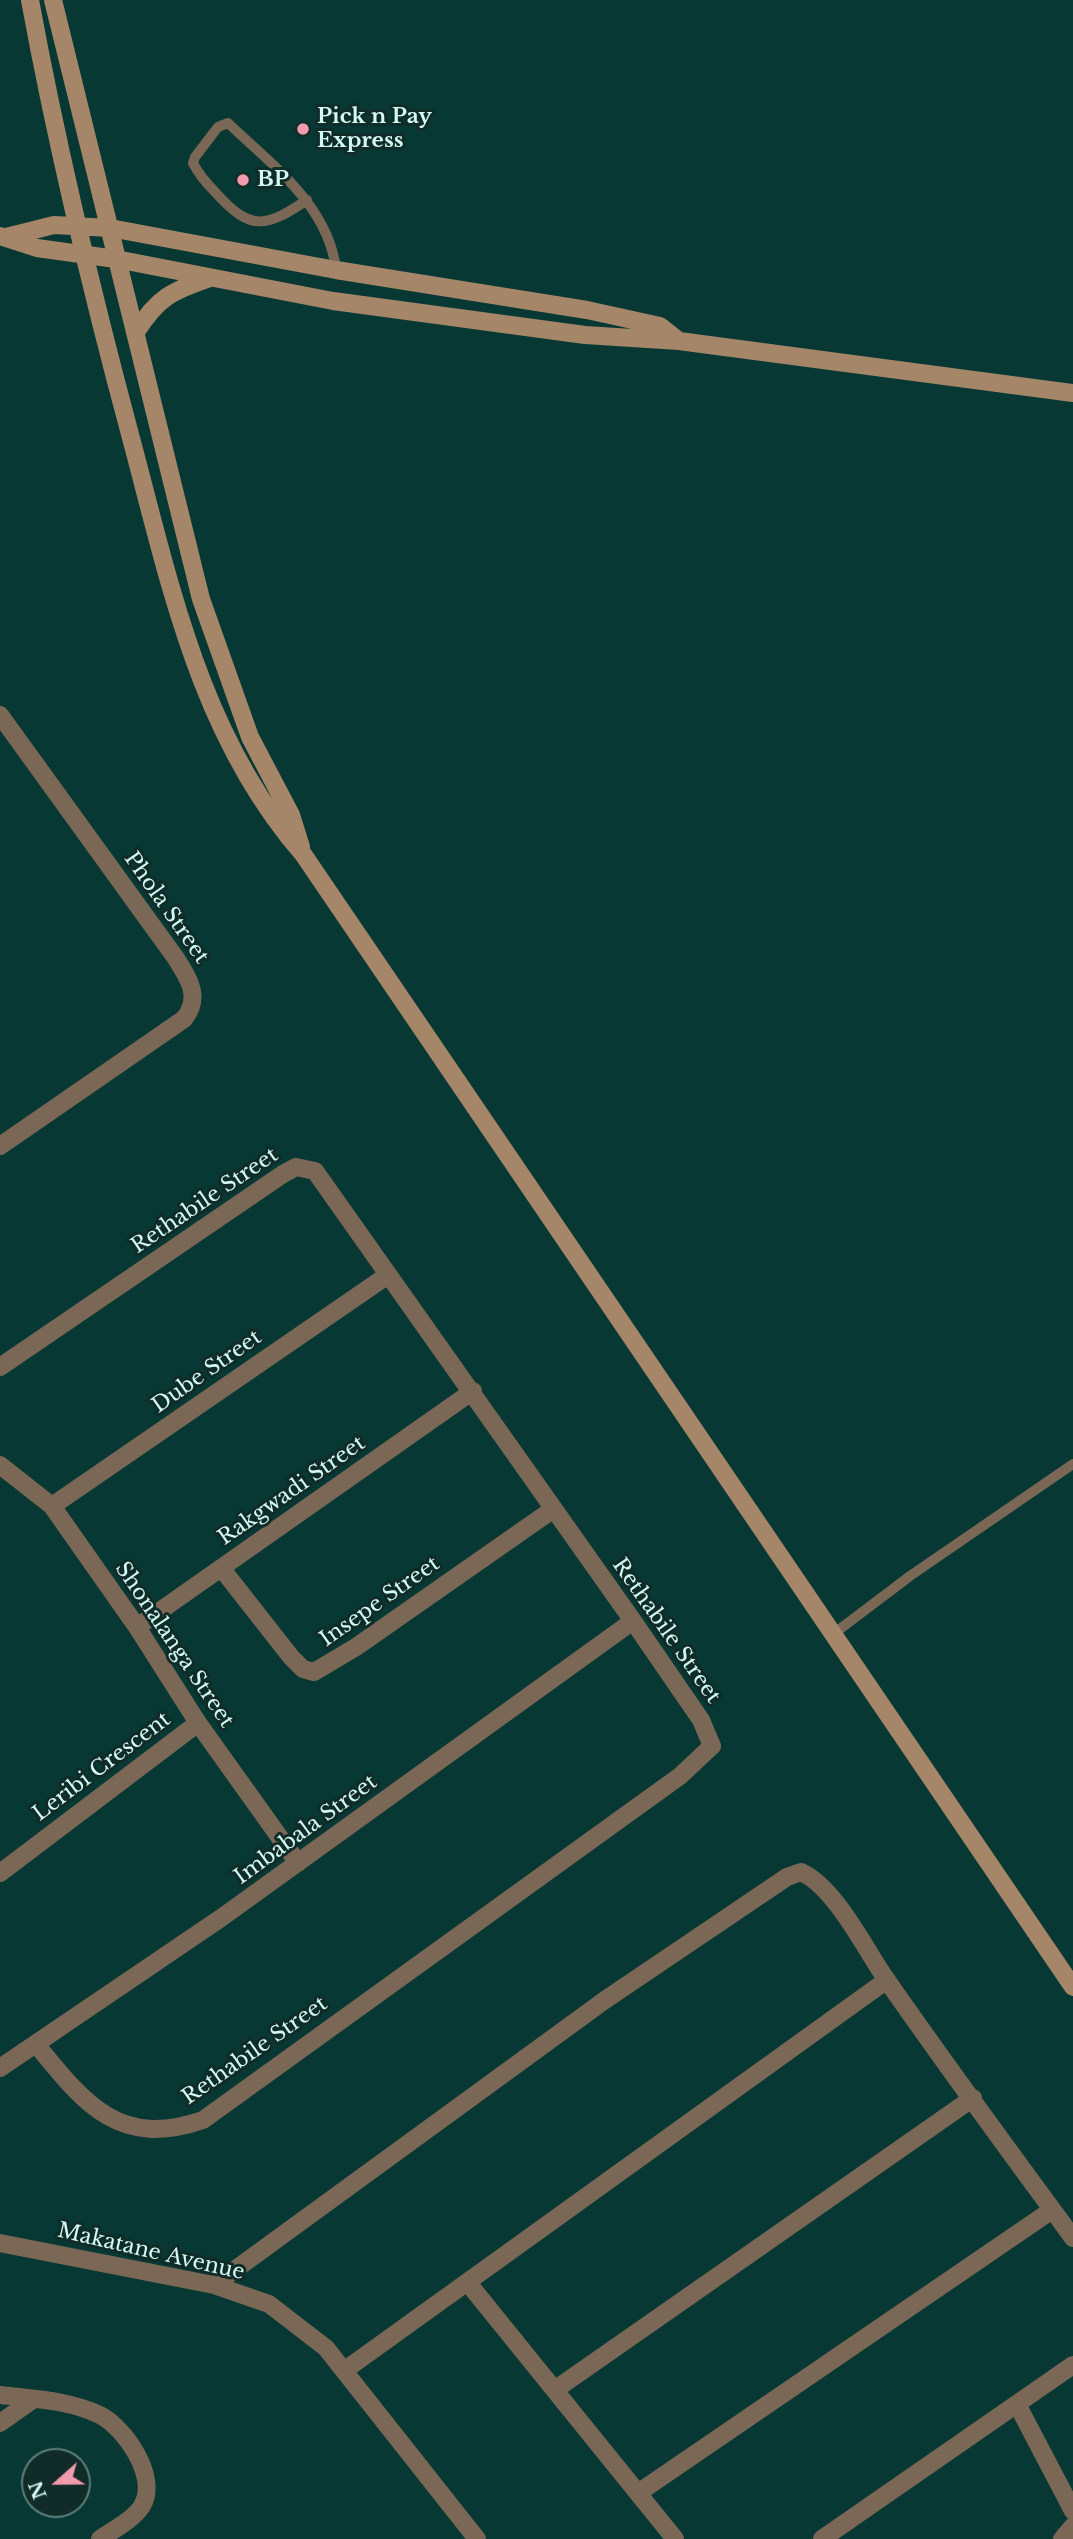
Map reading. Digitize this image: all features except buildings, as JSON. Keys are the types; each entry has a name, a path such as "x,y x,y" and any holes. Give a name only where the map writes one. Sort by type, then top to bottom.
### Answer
{"main road":[{"path":"30,0 83,255 185,641 233,751 271,813 303,853 1073,1987"},
{"path":"53,0 201,599 250,737 291,815 303,853"},
{"path":"3,236 36,228 110,228 336,270 624,317 660,326 680,341"},
{"path":"3,236 37,248 116,259 333,301 584,335 680,341 1073,393"},
{"path":"136,332 148,313 169,294 214,277"}],"street":[{"name":"Phola Street","path":"0,715 175,957 189,978 193,999 184,1019 0,1146"},
{"name":"Rethabile Street","path":"0,1367 296,1167 308,1168 324,1181 388,1275 473,1391 552,1510 633,1621 708,1733 712,1746 708,1753 680,1776 203,2120 179,2128 159,2129 118,2121 99,2114 77,2094 36,2044"},
{"name":"Dube Street","path":"52,1506 388,1275"},
{"name":"Rakgwadi Street","path":"137,1627 473,1391"},
{"name":"Shonalanga Street","path":"0,1465 52,1506 137,1627 198,1723 298,1863"},
{"name":"Insepe Street","path":"222,1569 290,1657 303,1669 314,1672 337,1660 552,1510"},
{"name":"Imbabala Street","path":"0,2068 298,1863 633,1621"},
{"name":"Leribi Crescent","path":"0,1873 198,1723"},
{"path":"214,2285 605,2000 795,1873 807,1875 842,1912 887,1980 1073,2238"},
{"path":"345,2370 887,1980"},
{"path":"556,2389 973,2098"},
{"path":"638,2493 1052,2210"},
{"name":"Makatane Avenue","path":"0,2243 214,2285 269,2304 326,2348 477,2539"},
{"path":"468,2283 675,2539"},
{"path":"822,2539 1018,2406 1073,2365"},
{"path":"0,2395 63,2403 100,2415 122,2435 142,2467 146,2487 141,2508 100,2539"},
{"path":"0,2423 34,2399"},
{"path":"1018,2406 1073,2511"},
{"path":"1062,2539 1073,2526"}],"lane":[{"path":"307,200 282,217 250,220 236,216 198,174 193,163 218,127 228,122 307,200 334,251 336,270"},
{"path":"832,1635 910,1576 1073,1464"}],"place":[{"name":"Pick n Pay Express","path":"303,129"},
{"name":"BP","path":"243,180"}]}
